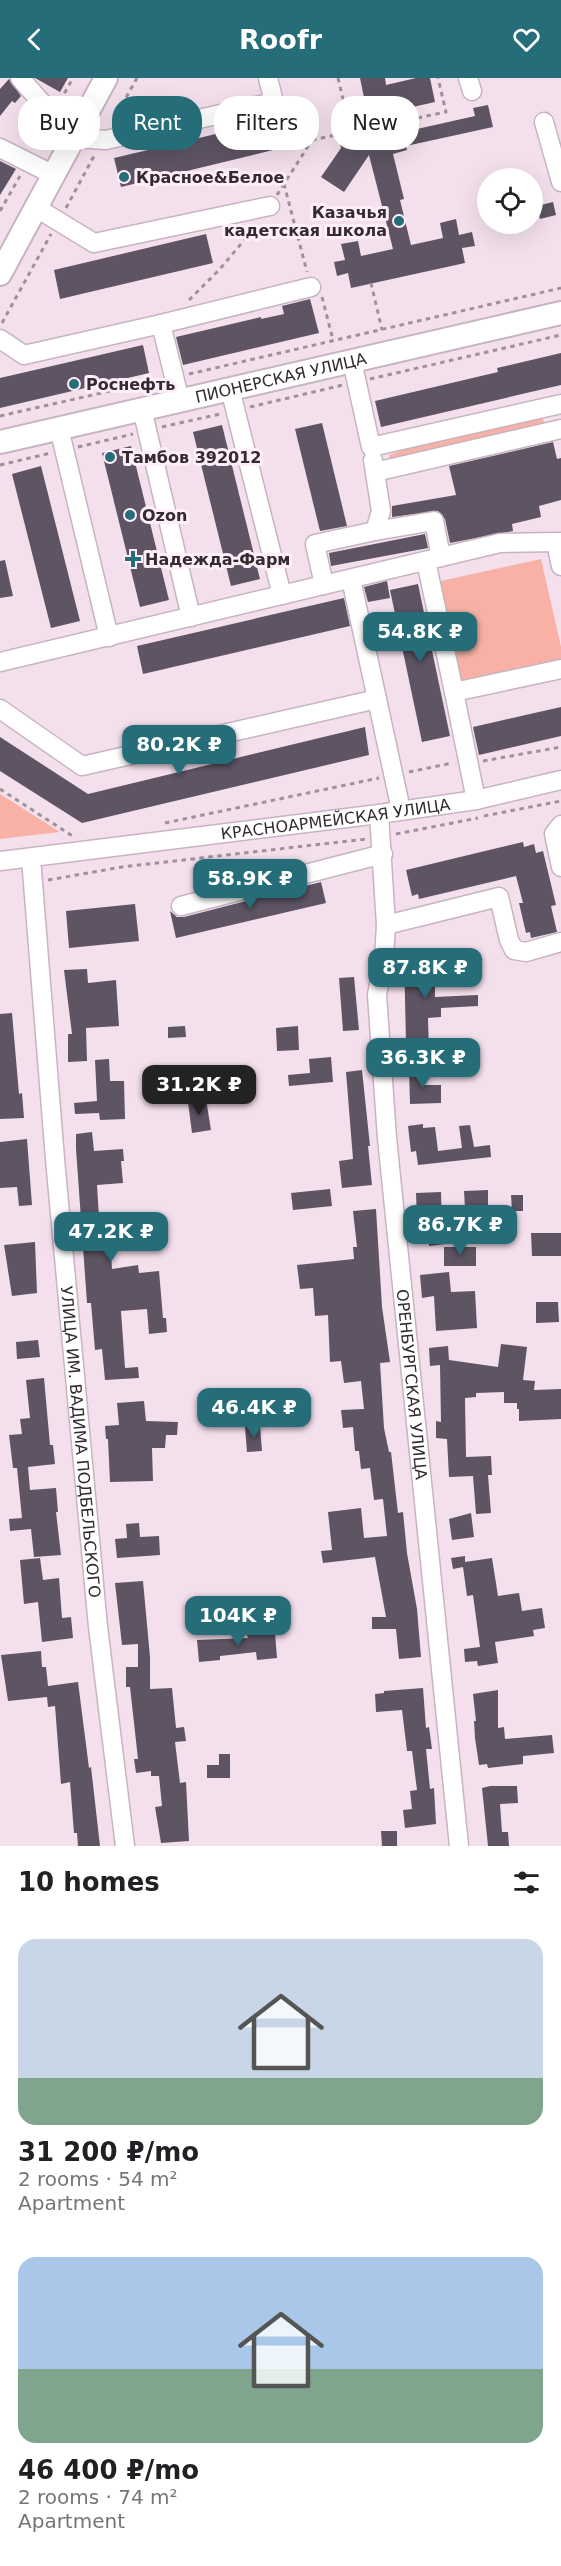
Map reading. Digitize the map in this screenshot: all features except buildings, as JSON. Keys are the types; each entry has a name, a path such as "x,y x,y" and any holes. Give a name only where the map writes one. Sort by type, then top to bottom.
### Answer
{"main road":[{"path":"96,96 106,78"},
{"path":"3,262 66,150"},
{"name":"ПИОНЕРСКАЯ УЛИЦА","path":"0,442 62,439 144,420 180,401 234,400 354,372 561,313"}],"street":[{"path":"20,78 36,96"},
{"path":"100,140 274,102 268,78"},
{"path":"544,122 561,182"},
{"path":"0,148 52,174"},
{"path":"35,207 94,243 270,206"},
{"path":"0,339 24,355 311,287"},
{"path":"161,324 180,401"},
{"path":"354,372 371,447 381,511 375,531"},
{"path":"234,400 282,595"},
{"path":"371,447 561,404"},
{"path":"144,420 191,617"},
{"path":"375,472 561,429"},
{"path":"62,439 109,637"},
{"path":"324,585 315,544 434,521 433,559 454,692 476,800"},
{"path":"0,662 500,543 559,543 561,566"},
{"path":"351,579 401,810"},
{"path":"454,692 561,669"},
{"path":"0,709 82,766 377,699"},
{"name":"КРАСНОАРМЕЙСКАЯ УЛИЦА","path":"0,861 476,800 561,780"},
{"name":"ОРЕНБУРГСКАЯ УЛИЦА","path":"379,814 386,925 384,958 377,995 387,1138 459,1846"},
{"path":"561,825 554,834 561,867"},
{"path":"181,906 382,846"},
{"name":"УЛИЦА ИМ. ВАДИМА ПОДБЕЛЬСКОГО","path":"31,858 98,1627 125,1846"},
{"path":"386,925 499,897 508,940 514,950 526,951 561,942"}],"path":[{"path":"63,96 73,78"},
{"path":"0,326 137,78"},
{"path":"338,78 342,96"},
{"path":"419,118 446,112 438,78"},
{"path":"0,211 34,150"},
{"path":"284,183 311,287 321,290 333,340"},
{"path":"371,283 382,330"},
{"path":"0,416 561,288"},
{"path":"0,465 62,439 354,372 561,335"},
{"path":"160,824 467,760 485,761 561,747"},
{"path":"0,789 76,837 65,838"},
{"path":"32,884 122,867 382,846 561,801"}],"shaded area":[{"path":"542,415 545,427 391,462 389,455 432,440"},
{"path":"541,559 561,647 561,666 456,689 432,583"},
{"path":"0,794 60,832 0,839"}],"place":[{"name":"Красное&Белое","path":"124,177"},
{"name":"Казачья кадетская школа","path":"399,221"},
{"name":"Роснефть","path":"74,384"},
{"name":"Тамбов 392012","path":"110,457"},
{"name":"Ozon","path":"130,515"},
{"name":"Надежда-Фарм","path":"133,559"}]}
